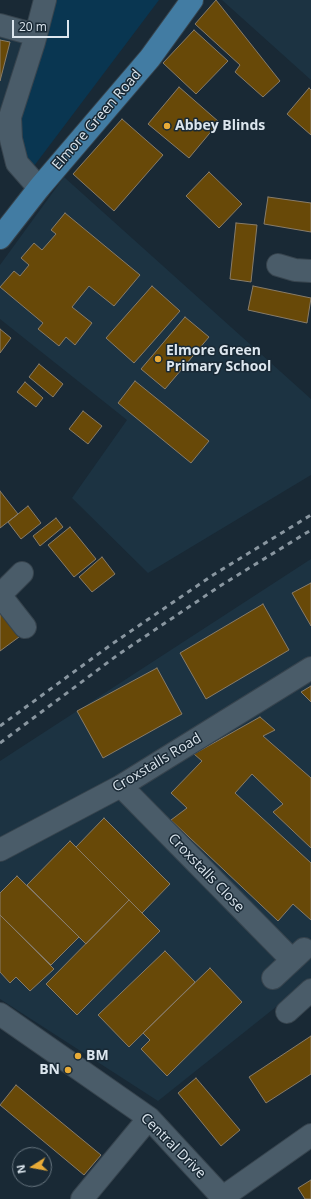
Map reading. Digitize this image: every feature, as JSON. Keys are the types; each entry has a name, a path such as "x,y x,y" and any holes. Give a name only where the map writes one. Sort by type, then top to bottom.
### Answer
{"main road":[{"name":"Elmore Green Road","path":"0,238 39,188 150,58 192,0"}],"street":[{"path":"39,188 17,163 11,139 10,117 36,35 45,0"},
{"path":"0,25 36,35"},
{"path":"278,266 295,270 311,271"},
{"path":"22,573 0,595 25,627"},
{"name":"Croxstalls Road","path":"0,850 121,786 311,668"},
{"name":"Croxstalls Close","path":"121,786 298,954 273,978"},
{"path":"288,1012 311,990"},
{"name":"Central Drive","path":"0,1014 149,1118 224,1198"},
{"path":"82,1199 149,1118"},
{"path":"224,1198 311,1135"}],"shaded area":[{"path":"55,0 159,0 34,166 24,158 19,128 24,103"},
{"path":"222,0 311,0 311,80"},
{"path":"0,31 24,37 0,127"},
{"name":"Elmore Green Primary School","path":"64,177 311,399 311,475 148,573 72,498 127,420 0,319 0,265"},
{"path":"311,559 311,979 158,1101 0,999 0,761"}],"building":[{"path":"216,0 280,81 263,97 235,72 240,65 195,24"},
{"path":"194,30 228,61 196,94 163,63"},
{"path":"0,40 10,42 0,81"},
{"path":"179,87 219,122 189,158 148,124"},
{"path":"309,88 311,90 311,135 287,114"},
{"path":"122,119 163,155 114,211 73,174"},
{"path":"209,172 242,204 219,228 186,196"},
{"path":"268,197 311,203 311,232 264,224"},
{"path":"65,213 140,275 114,306 89,286 72,307 92,323 75,345 66,337 59,346 38,329 43,323 0,287 14,271 20,276 29,265 21,258 34,243 42,250 56,234 51,230"},
{"path":"236,223 257,225 251,282 230,279"},
{"path":"152,286 180,311 134,363 106,338"},
{"path":"253,286 311,298 307,323 248,310"},
{"path":"185,317 209,337 165,389 141,369"},
{"path":"0,329 11,338 0,353"},
{"path":"39,364 63,384 53,397 29,377"},
{"path":"135,381 209,441 191,463 118,403"},
{"path":"25,382 43,398 36,407 17,392"},
{"path":"83,411 102,426 88,444 69,429"},
{"path":"0,491 18,514 0,528"},
{"path":"28,506 41,523 21,539 8,522"},
{"path":"56,518 63,527 40,546 33,536"},
{"path":"70,527 96,559 74,577 48,545"},
{"path":"102,557 115,574 92,592 79,577"},
{"path":"311,583 311,626 292,593"},
{"path":"263,604 289,650 206,699 180,653"},
{"path":"2,613 19,637 0,651 0,615"},
{"path":"157,668 182,714 103,758 77,711"},
{"path":"311,686 311,702 301,692"},
{"path":"260,717 275,730 263,736 311,778 311,848 273,812 283,804 252,774 235,793 311,863 311,920 293,904 278,921 171,820 187,808 171,793 202,761 194,754"},
{"path":"104,818 170,884 142,913 76,847"},
{"path":"70,841 129,900 86,944 27,885"},
{"path":"17,876 79,937 51,965 0,915 0,893"},
{"path":"129,900 160,931 77,1015 46,984"},
{"path":"0,915 54,969 30,991 16,977 10,983 0,972"},
{"path":"165,951 195,982 129,1047 98,1015"},
{"path":"210,968 242,1002 167,1076 141,1049 150,1040 143,1033"},
{"path":"311,1036 311,1074 266,1103 249,1077"},
{"path":"196,1078 240,1130 221,1146 178,1093"},
{"path":"16,1085 101,1155 84,1175 0,1105"},
{"path":"311,1180 311,1199 305,1199 298,1188"}],"railway":[{"path":"0,726 112,644 213,575 311,515"},
{"path":"0,743 119,654 220,586 311,530"}],"place":[{"name":"Abbey Blinds","path":"167,126"},
{"name":"Elmore Green Primary School","path":"158,359"},
{"name":"BM","path":"78,1056"},
{"name":"BN","path":"68,1070"}]}
